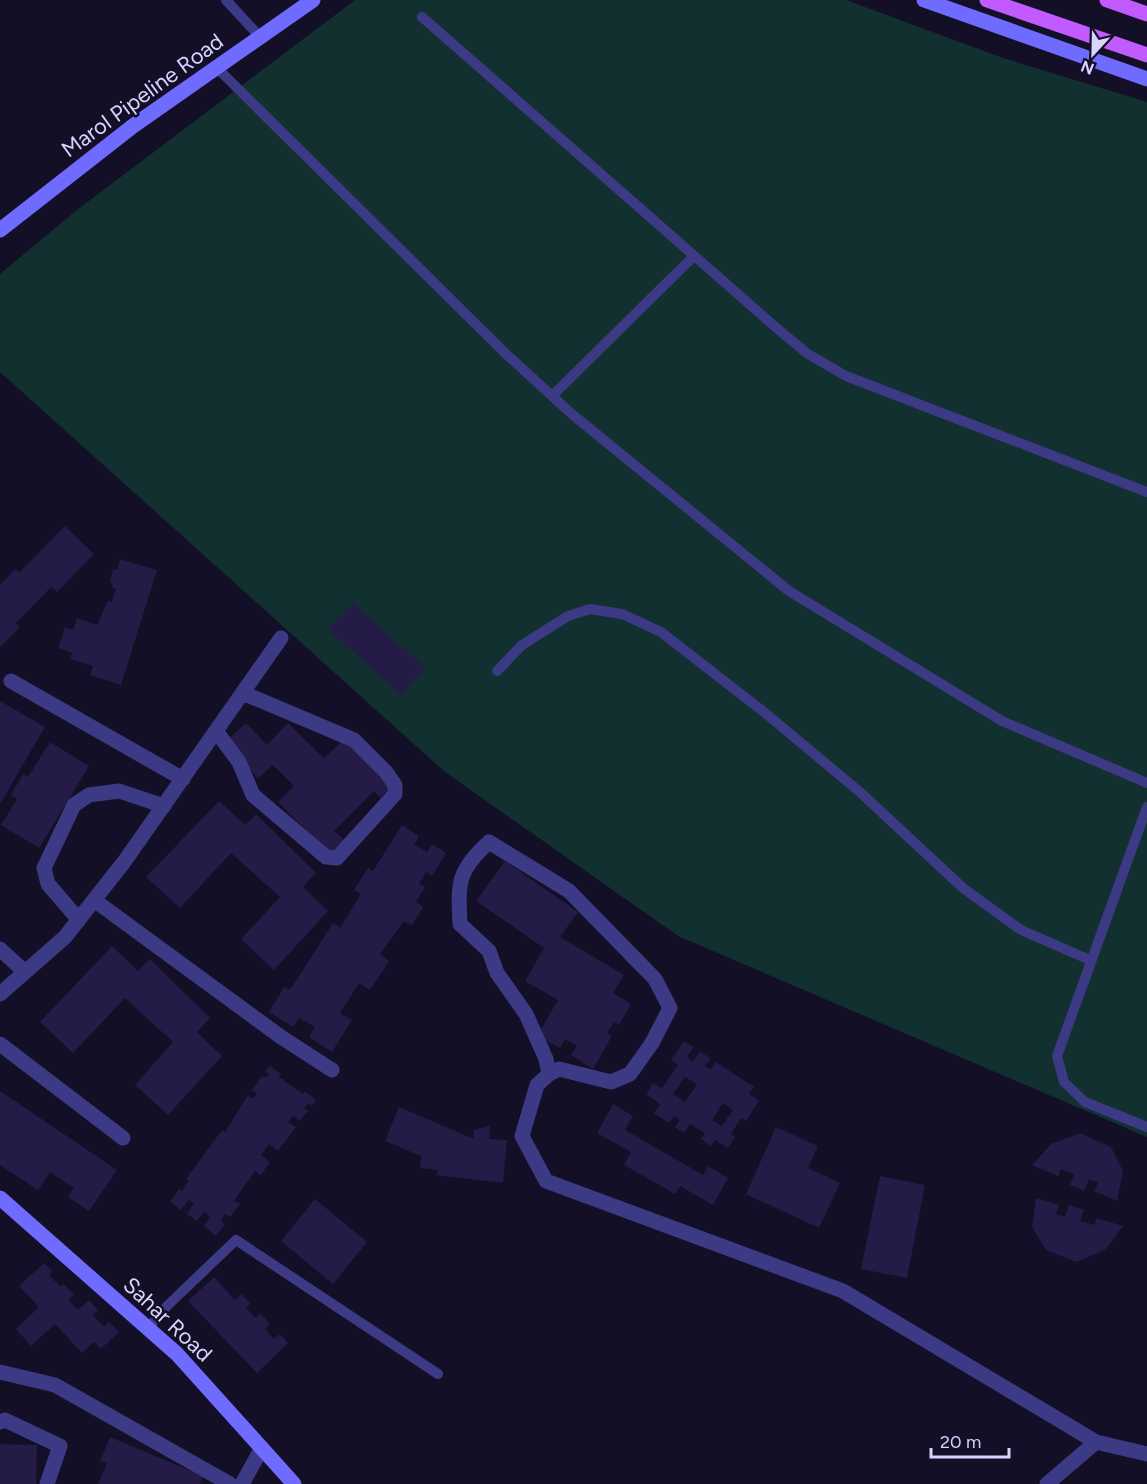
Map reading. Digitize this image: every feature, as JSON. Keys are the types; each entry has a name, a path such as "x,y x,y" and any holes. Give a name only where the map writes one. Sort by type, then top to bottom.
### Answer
{"main road":[{"path":"987,0 1147,55"},
{"path":"1107,0 1147,14"}],"street":[{"name":"Marol Pipeline Road","path":"0,230 133,126 215,66 314,0"},
{"path":"924,0 1147,79"},
{"path":"0,994 65,937 79,920 164,806 281,638"},
{"path":"11,681 183,779"},
{"path":"216,731 239,762 253,795 326,857 337,858 395,794 395,785 386,772 354,740 243,693"},
{"path":"79,920 48,884 44,868 74,805 95,793 119,791 164,806"},
{"path":"549,1074 546,1059 526,1014 496,973 489,951 460,924 458,884 472,858 489,842 569,891 655,979 670,1008 652,1043 630,1074 611,1083 559,1069 549,1074 537,1085 522,1136 546,1181 843,1291 1096,1442 1147,1454"},
{"path":"94,900 281,1037 332,1070"},
{"path":"0,949 25,972"},
{"path":"0,1044 123,1138"},
{"name":"Sahar Road","path":"0,1198 177,1354 294,1484"},
{"path":"0,1372 55,1385 230,1484"},
{"path":"0,1422 5,1420 60,1446 47,1484"},
{"path":"1056,1481 1096,1442"},
{"path":"242,1484 262,1448"}],"lane":[{"path":"226,0 260,38"},
{"path":"422,17 693,257 808,354 846,376 1147,492"},
{"path":"215,66 505,353 552,396 789,591 1002,721 1147,783"},
{"path":"552,396 693,257"},
{"path":"497,671 522,645 568,616 590,609 622,614 661,632 755,705 861,793 963,888 1021,930 1090,960"},
{"path":"1147,807 1057,1056 1064,1082 1085,1102 1147,1128"},
{"path":"148,1328 168,1305 236,1240 438,1374"}],"green space":[{"path":"355,0 846,0 1003,58 1147,102 1147,1137 678,936 445,772 0,372 0,274 77,210"}],"building":[{"path":"65,526 94,554 57,592 51,587 16,623 20,627 0,647 0,585 15,569 19,573"},
{"path":"120,559 157,570 121,685 90,675 93,666 70,659 72,653 58,648 65,627 73,630 77,618 97,625 108,601 112,602 116,589 112,588 113,583 110,583 113,569 117,570"},
{"path":"353,603 425,668 401,695 328,629"},
{"path":"0,701 45,727 0,804"},
{"path":"246,723 267,745 288,723 324,758 344,739 391,787 380,798 374,791 334,831 344,840 330,854 278,802 294,786 273,765 258,778 226,741"},
{"path":"50,742 89,766 39,848 1,825 17,799 11,795 23,774 28,777"},
{"path":"219,801 245,825 256,814 316,873 303,887 328,911 274,970 241,939 280,897 231,853 180,908 146,877"},
{"path":"402,825 419,836 414,844 427,852 432,844 446,853 432,876 426,872 419,884 425,887 416,902 423,907 412,925 404,921 380,954 389,961 370,990 359,983 340,1013 352,1020 332,1052 309,1037 315,1027 299,1018 293,1027 269,1012 284,987 290,990 333,923 340,928 361,894 354,890 368,868 373,871"},
{"path":"505,861 578,912 560,937 624,975 613,993 631,1004 619,1025 614,1022 607,1033 612,1036 593,1069 571,1055 577,1046 565,1039 560,1048 537,1036 558,1000 525,981 544,948 476,901"},
{"path":"112,946 138,971 150,959 210,1018 197,1032 222,1056 168,1115 135,1085 173,1042 125,998 73,1053 40,1022"},
{"path":"684,1041 694,1047 687,1057 693,1062 700,1051 711,1059 705,1066 711,1069 716,1062 754,1087 749,1094 759,1101 746,1121 741,1118 731,1134 735,1137 728,1148 715,1140 711,1146 701,1139 705,1133 690,1124 684,1133 675,1127 680,1120 674,1116 669,1123 654,1113 660,1104 646,1094 653,1083 662,1088 678,1065 671,1060","holes":["685,1077 697,1084 685,1102 673,1094","723,1103 733,1110 722,1126 712,1120"]},
{"path":"270,1066 281,1074 279,1077 303,1094 305,1091 316,1100 312,1106 308,1103 304,1108 308,1111 300,1121 293,1116 288,1122 296,1127 278,1151 269,1144 261,1155 270,1162 261,1175 255,1171 234,1201 240,1204 230,1217 225,1214 221,1221 225,1224 216,1236 204,1226 210,1217 204,1212 197,1221 187,1214 194,1203 189,1200 181,1210 170,1202 179,1189 182,1191 189,1181 186,1179 222,1130 225,1132 248,1095 253,1099 257,1093 252,1090 262,1076 266,1078 269,1074 265,1072"},
{"path":"0,1091 117,1170 89,1211 68,1197 74,1188 50,1172 38,1190 0,1165"},
{"path":"613,1104 633,1116 625,1130 703,1175 708,1166 728,1178 713,1205 680,1186 675,1194 624,1165 631,1152 597,1133"},
{"path":"399,1107 474,1139 474,1130 490,1126 489,1139 507,1140 503,1183 436,1175 438,1170 420,1168 421,1156 385,1141"},
{"path":"776,1127 818,1146 808,1168 840,1183 819,1228 746,1194"},
{"path":"1080,1133 1111,1147 1123,1171 1117,1201 1094,1191 1098,1183 1089,1179 1084,1191 1070,1185 1074,1174 1061,1169 1058,1176 1032,1165 1051,1144"},
{"path":"880,1176 925,1185 907,1278 861,1269"},
{"path":"1036,1198 1059,1205 1056,1214 1065,1217 1069,1205 1084,1210 1080,1221 1094,1225 1097,1218 1123,1226 1106,1249 1077,1262 1046,1250 1032,1227"},
{"path":"315,1199 367,1242 333,1284 281,1241"},
{"path":"44,1263 52,1271 49,1275 61,1287 64,1284 74,1295 68,1300 78,1310 89,1300 98,1310 93,1315 104,1327 109,1322 119,1332 101,1349 94,1342 82,1353 55,1324 31,1346 16,1329 39,1307 19,1286"},
{"path":"214,1277 235,1300 241,1294 250,1303 246,1308 256,1318 260,1313 270,1324 265,1329 274,1339 280,1334 288,1343 257,1373 188,1301"},
{"path":"110,1437 203,1476 200,1484 98,1484 107,1463 100,1461"},
{"path":"0,1444 37,1445 36,1484 0,1484"}]}
